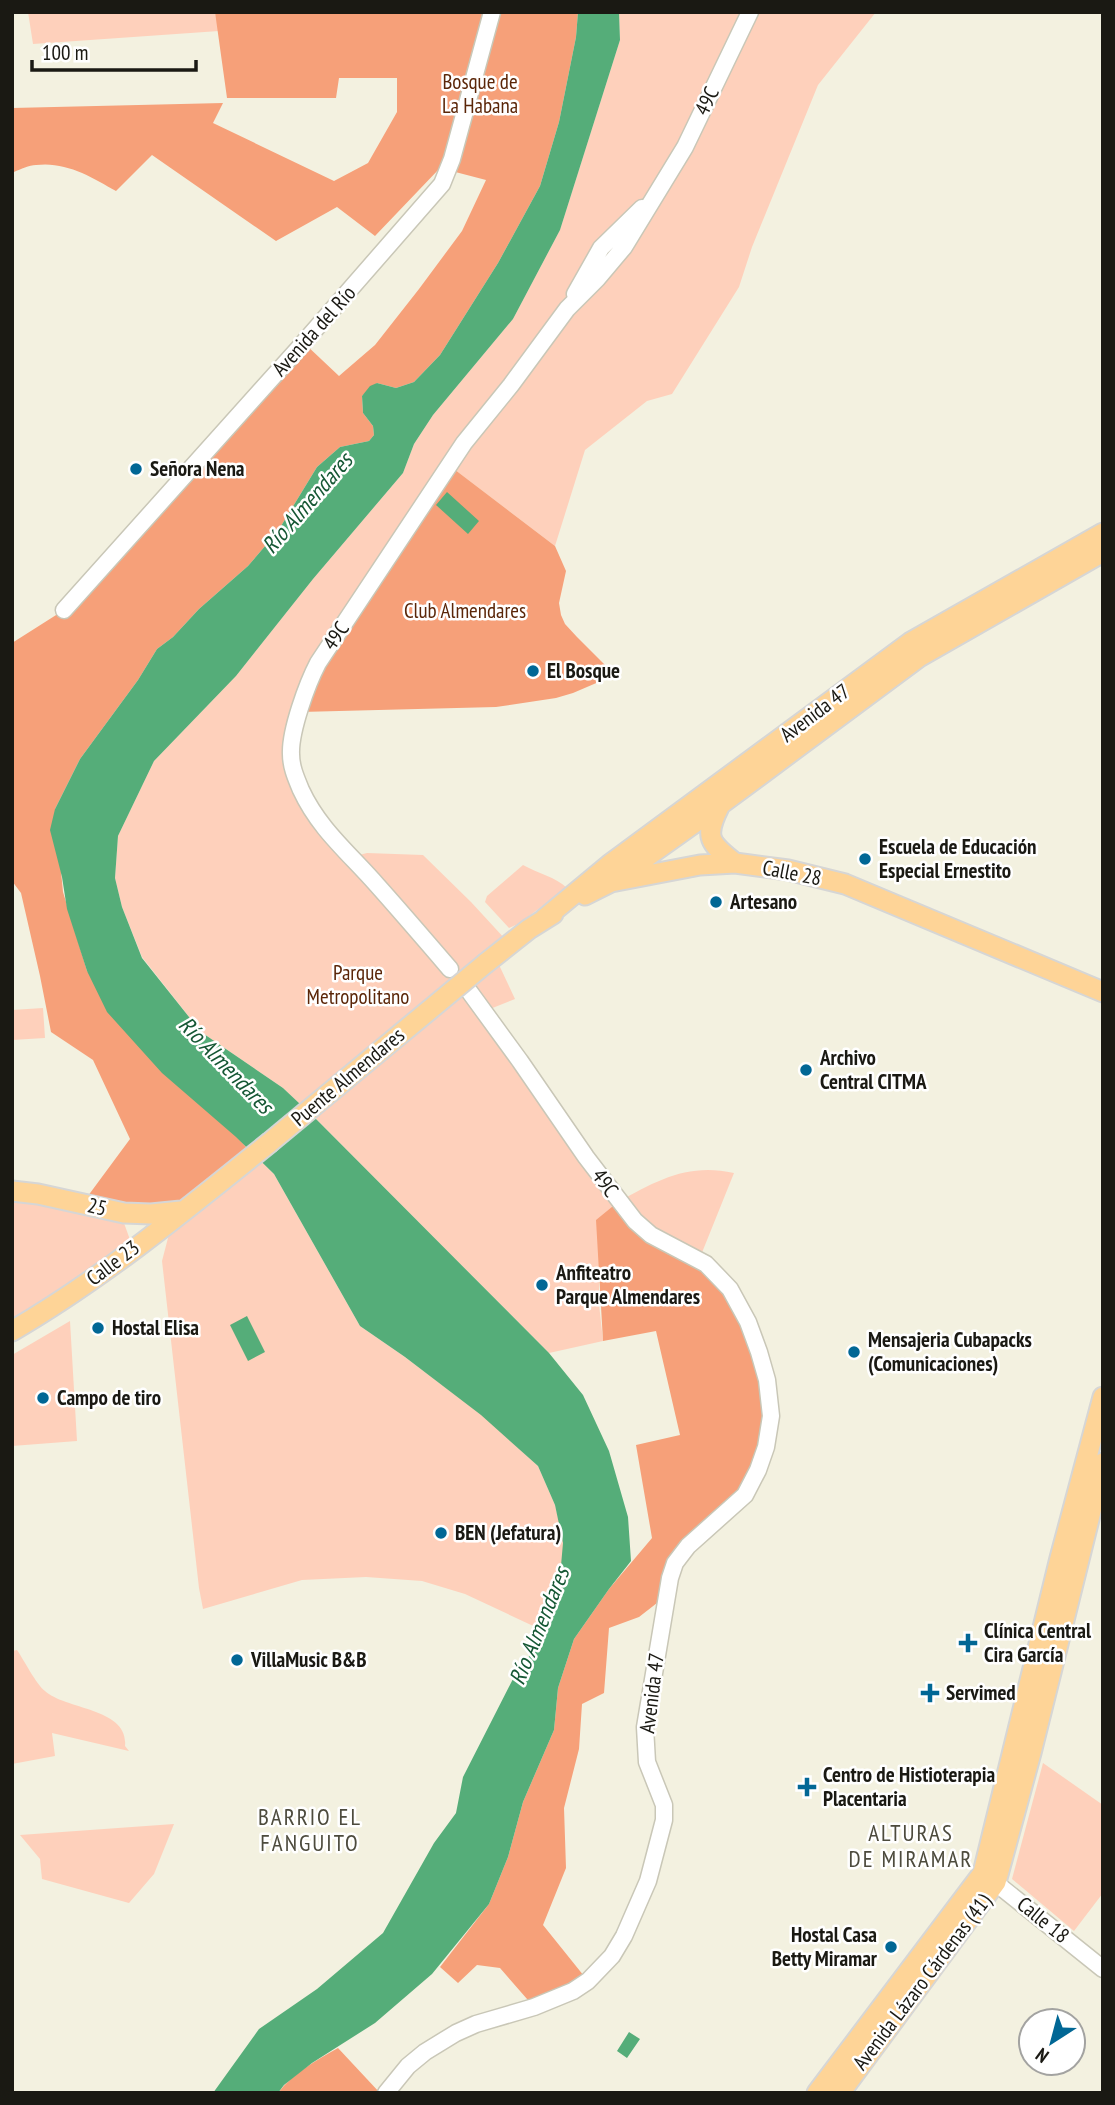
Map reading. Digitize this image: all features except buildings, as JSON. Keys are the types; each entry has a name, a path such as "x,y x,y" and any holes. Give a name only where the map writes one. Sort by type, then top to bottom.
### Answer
{"main road":[{"name":"Avenida 47","path":"544,919 609,865 919,657 985,609 1103,533"},
{"name":"Avenida 47","path":"985,609 1103,552"},
{"name":"Avenida 47","path":"611,882 721,804 800,735"},
{"path":"721,804 710,827 711,838 719,851 735,863"},
{"name":"Calle 28","path":"486,963 544,919 597,887 700,864 735,863 788,870 845,884 1103,992"},
{"name":"Puente Almendares","path":"210,1191 486,963"},
{"name":"25","path":"12,1191 124,1213 182,1211"},
{"name":"Calle 23","path":"12,1331 68,1297 210,1191"},
{"name":"Avenida Lázaro Cárdenas (41)","path":"817,2093 989,1877 1060,1558 1103,1397"},
{"name":"Avenida Lázaro Cárdenas (41)","path":"840,2093 989,1877 1031,1753 1103,1463"}],"street":[{"name":"Avenida del Río","path":"64,610 442,184 452,159 492,12"},
{"name":"49C","path":"450,969 310,810 293,773 290,755 307,685 318,663 464,443 511,385 566,309 597,279 624,247 685,147 750,12"},
{"name":"49C","path":"469,991 602,1180 635,1221 658,1240 706,1264 730,1289 748,1322 759,1352"},
{"name":"Avenida 47","path":"386,2093 408,2066 456,2033 573,1991 588,1981 612,1956 624,1936 648,1881 664,1820 664,1805 647,1762 645,1727 668,1587 675,1563 688,1546 745,1495 758,1470 766,1447 771,1416 767,1380 759,1352"},
{"name":"Calle 18","path":"989,1877 1103,1969"}],"green space":[{"path":"28,12 215,12 219,31 33,44"},
{"name":"Bosque de La Habana","path":"215,12 578,12 576,37 559,122 540,186 498,263 440,355 414,382 396,388 377,383 362,396 363,413 373,426 374,435 369,441 340,447 317,467 278,531 248,566 157,649 138,680 80,759 55,809 63,892 87,971 247,1148 210,1191 182,1211 82,1204 130,1139 93,1060 51,1032 21,893 12,881 12,643 64,610 304,343 339,376 375,345 462,231 486,180 440,168 375,236 337,207 276,241 152,155 116,191 88,176 57,165 33,165 14,172 12,108 223,103 213,123 334,181 368,163 397,112 397,78 339,78 336,98 227,98"},
{"name":"Parque Metropolitano","path":"619,12 876,12 818,85 752,247 739,287 672,394 647,401 585,450 555,546 450,466 307,685 293,773 351,857 367,853 423,855 506,940 492,950 515,999 485,1011 618,1202 660,1181 688,1172 717,1170 734,1173 699,1260 599,1277 603,1341 549,1353 283,1088 201,1032 142,957 122,907 115,878 118,836 154,761 236,676 313,579 403,473 414,444 433,415 513,319 560,230 620,40"},
{"name":"Club Almendares","path":"450,466 555,546 566,571 559,603 565,624 615,675 556,698 496,707 300,712 307,685"},
{"path":"523,865 567,888 509,928 485,902 487,896"},
{"path":"43,1008 45,1038 12,1040 12,1010"},
{"path":"247,1148 274,1174 360,1326 482,1415 538,1466 555,1505 564,1543 559,1588 544,1631 465,1594 422,1581 366,1577 302,1580 203,1609 162,1261 176,1216 210,1191"},
{"path":"12,1191 120,1212 133,1248 12,1331"},
{"path":"618,1202 719,1276 767,1380 758,1470 700,1533 666,1596 639,1617 609,1628 604,1693 582,1704 579,1749 564,1808 566,1868 543,1925 588,1981 534,2007 500,1968 477,1965 458,1983 440,1967 489,1904 508,1857 523,1802 554,1730 558,1688 574,1639 609,1589 652,1538 636,1445 680,1435 656,1331 603,1341 596,1220"},
{"name":"Campo de tiro","path":"70,1321 77,1441 12,1446 12,1355"},
{"path":"17,1650 45,1691 94,1711 117,1724 124,1734 125,1746 129,1751 52,1733 55,1756 12,1764 12,1651"},
{"path":"1043,1763 1103,1805 1103,1893 1074,1931 1012,1879"},
{"path":"174,1824 154,1874 129,1903 42,1879 40,1859 20,1835"},
{"path":"338,2048 380,2093 278,2093 298,2073"}],"water":[{"name":"Río Almendares","path":"578,12 619,12 620,40 560,230 513,319 433,415 414,444 403,473 313,579 236,676 154,761 118,836 115,878 122,907 142,958 201,1032 283,1088 317,1120 549,1353 583,1395 609,1451 628,1517 631,1561 574,1639 558,1688 554,1730 523,1802 508,1857 489,1904 432,1974 375,2023 312,2063 278,2093 213,2093 259,2029 317,1989 383,1933 434,1843 456,1813 463,1777 514,1677 544,1631 559,1588 563,1543 555,1505 538,1466 481,1415 360,1326 274,1174 162,1073 107,1012 87,971 67,909 50,830 55,809 80,759 138,680 157,649 248,566 278,531 317,467 340,447 369,441 374,435 373,426 363,413 362,396 370,386 377,383 396,388 414,382 440,355 498,263 540,186 559,122 576,37"},
{"path":"447,492 479,521 468,534 436,505"},
{"path":"247,1316 265,1352 248,1361 230,1325"},
{"path":"629,2032 640,2039 627,2058 617,2051"}],"place":[{"name":"Señora Nena","path":"136,469"},
{"name":"El Bosque","path":"533,671"},
{"name":"Escuela de Educación Especial Ernestito","path":"865,859"},
{"name":"Artesano","path":"716,902"},
{"name":"Archivo Central CITMA","path":"806,1070"},
{"name":"Anfiteatro Parque Almendares","path":"542,1285"},
{"name":"Hostal Elisa","path":"98,1328"},
{"name":"Mensajeria Cubapacks (Comunicaciones)","path":"854,1352"},
{"name":"Campo de tiro","path":"43,1398"},
{"name":"BEN (Jefatura)","path":"441,1533"},
{"name":"Clínica Central Cira García","path":"968,1643"},
{"name":"VillaMusic B&B","path":"237,1660"},
{"name":"Servimed","path":"930,1693"},
{"name":"Centro de Histioterapia Placentaria","path":"807,1787"},
{"name":"Hostal Casa Betty Miramar","path":"891,1947"}],"district":[{"name":"BARRIO EL FANGUITO","path":"310,1830"},
{"name":"ALTURAS DE MIRAMAR","path":"911,1846"}]}
